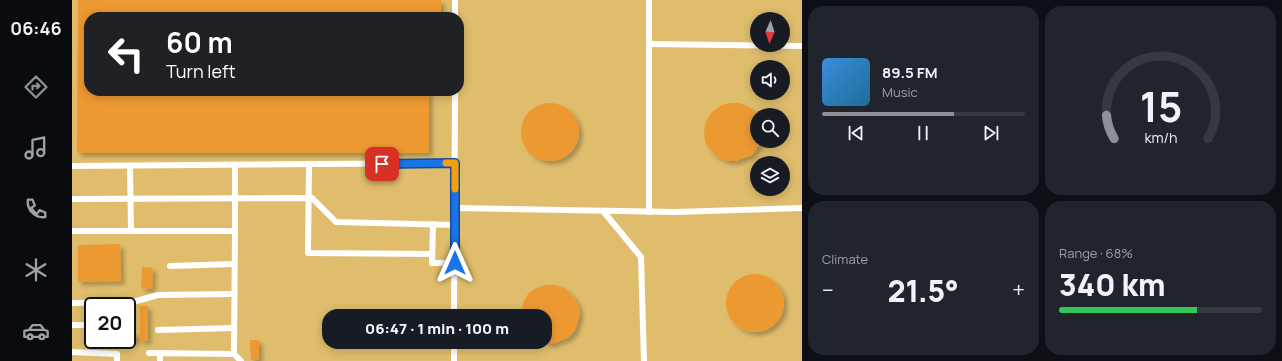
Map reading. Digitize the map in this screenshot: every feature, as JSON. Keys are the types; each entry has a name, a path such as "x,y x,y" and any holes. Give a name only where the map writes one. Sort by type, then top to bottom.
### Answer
{"lane":[{"path":"455,0 455,12"},
{"path":"648,0 649,212"},
{"path":"649,44 802,46"},
{"path":"454,309 455,96"},
{"path":"72,166 455,163"},
{"path":"310,164 308,252 432,254"},
{"path":"231,356 234,328 235,165"},
{"path":"130,166 131,231"},
{"path":"72,199 312,198 336,222 455,225"},
{"path":"455,208 649,212 802,208"},
{"path":"603,211 641,257 644,361"},
{"path":"433,224 432,263 455,263"},
{"path":"72,231 235,231"},
{"path":"170,266 234,264"},
{"path":"136,301 158,295 234,294"},
{"path":"72,303 84,303"},
{"path":"72,325 84,325"},
{"path":"158,330 234,328"},
{"path":"454,349 454,361"},
{"path":"72,352 117,354 117,361"},
{"path":"148,353 231,356 241,361"},
{"path":"160,353 160,361"},
{"path":"205,354 205,361"}],"shaded area":[{"path":"72,0 802,0 802,361 72,361"}],"building":[{"path":"78,0 441,0 441,12 84,12 84,96 429,96 429,153 77,153"},
{"path":"544,103 556,103 571,111 579,126 579,138 571,153 556,161 544,161 529,153 521,138 521,126 529,111"},
{"path":"729,103 740,103 750,108 750,148 757,148 752,155 736,161 727,161 718,157 710,150 705,141 704,131 706,121 712,112 720,106"},
{"path":"120,244 121,281 78,282 78,245"},
{"path":"142,267 153,268 152,289 141,288"},
{"path":"749,274 761,274 776,282 784,297 784,309 776,324 761,332 749,332 734,324 726,309 726,297 734,282"},
{"path":"546,285 556,285 566,289 573,296 578,305 580,314 575,331 569,337 552,344 552,309 522,309 528,294 536,288"},
{"path":"140,306 148,306 148,341 140,341"},
{"path":"250,340 259,340 259,360 251,360"}],"slow traffic":[{"path":"446,163 455,163 455,189"}],"route":[{"path":"382,164 455,163 455,263"}]}
